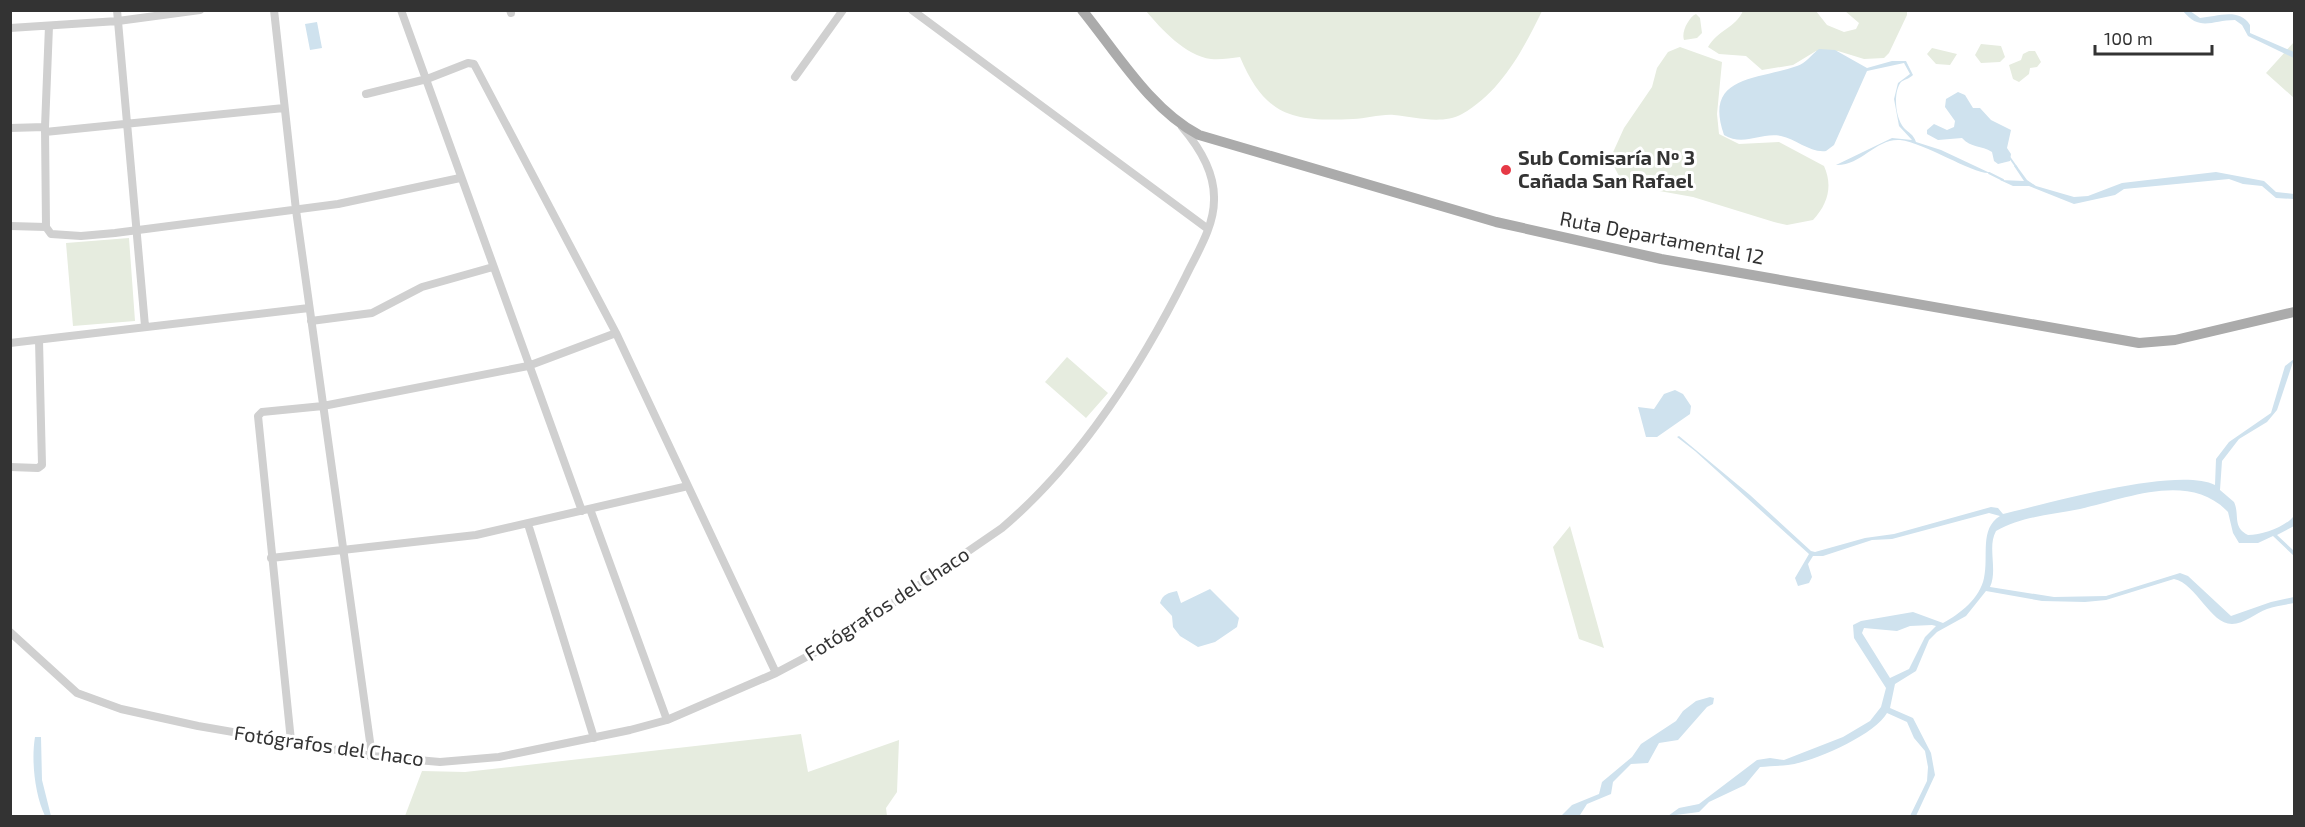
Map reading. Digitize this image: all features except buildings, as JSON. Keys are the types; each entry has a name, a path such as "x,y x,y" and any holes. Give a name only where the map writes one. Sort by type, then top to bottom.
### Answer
{"main road":[{"name":"Ruta Departamental 12","path":"1082,10 1158,104 1180,125 1200,135 1496,222 1661,259 2139,343 2158,343 2295,312"}],"street":[{"path":"117,10 145,327"},
{"path":"10,28 118,21 200,10"},
{"path":"274,10 296,210 372,756"},
{"path":"401,10 528,366 667,720"},
{"path":"795,77 843,10"},
{"path":"912,10 1208,229"},
{"path":"49,26 45,130 46,227 51,234 65,237 296,210 378,197 460,178"},
{"path":"366,94 427,79 468,63 474,64 616,333 776,673"},
{"path":"10,128 45,130 284,108"},
{"name":"Fotógrafos del Chaco","path":"10,632 70,688 98,701 156,717 372,756 440,762 499,757 594,738 667,720 776,673 842,638 1017,515 1087,438 1107,412 1176,296 1208,229 1213,210 1213,185 1198,145 1180,125"},
{"path":"10,226 46,227"},
{"path":"311,321 372,313 422,287 493,267"},
{"path":"10,343 309,308"},
{"path":"291,741 258,416 262,412 323,406 528,366 616,333"},
{"path":"10,467 38,468 42,465 39,340"},
{"path":"271,558 476,535 688,486"},
{"path":"528,524 594,738"}],"shaded area":[{"path":"1146,11 1542,11 1510,69 1488,94 1462,114 1437,120 1389,115 1332,120 1313,119 1283,111 1260,92 1240,57 1211,59 1192,53 1167,33"},
{"path":"1743,11 1816,11 1827,25 1844,32 1856,29 1859,23 1845,11 1907,11 1907,15 1889,53 1884,58 1864,59 1838,51 1816,51 1793,65 1762,70 1746,56 1719,54 1708,47 1740,17"},
{"path":"1696,14 1700,18 1702,33 1697,38 1684,40 1686,25"},
{"path":"2294,42 2294,98 2266,73"},
{"path":"1981,44 2001,46 2005,57 2000,62 1981,63 1975,55"},
{"path":"1680,47 1722,62 1717,114 1719,134 1739,144 1779,142 1824,166 1827,173 1828,195 1813,220 1787,225 1693,197 1637,187 1619,176 1610,159 1624,128 1652,87 1657,68 1668,52"},
{"path":"1932,48 1957,54 1950,65 1936,64 1927,54"},
{"path":"2035,51 2041,62 2037,67 2030,68 2029,74 2019,82 2013,79 2009,65 2021,60 2023,54"},
{"path":"129,238 135,321 73,326 66,243"},
{"path":"1067,357 1108,393 1086,418 1045,382"},
{"path":"1570,526 1604,648 1579,639 1553,547"},
{"path":"801,734 808,772 899,740 897,792 886,808 887,816 405,816 422,771 465,772"}],"water":[{"path":"2183,11 2190,11 2200,18 2227,14 2240,16 2250,25 2250,33 2294,52 2294,58 2248,36 2242,25 2235,20 2201,23"},
{"path":"317,22 322,48 310,50 305,24"},
{"path":"1819,49 1835,50 1867,68 1892,61 1906,61 1913,75 1898,86 1896,98 1897,112 1904,128 1916,142 1941,150 1990,173 1973,169 1911,142 1900,140 1883,143 1853,161 1836,165 1892,138 1912,140 1899,126 1894,99 1898,83 1910,74 1904,63 1867,71 1834,145 1826,151 1814,150 1781,136 1738,140 1724,135 1719,115 1721,101 1727,90 1751,78 1800,65"},
{"path":"1958,92 1965,95 1973,108 1980,108 1991,120 2011,130 2007,148 2011,154 2010,161 1998,164 1994,161 1992,152 1962,138 1938,140 1927,134 1927,130 1934,124 1947,130 1954,127 1955,121 1945,107 1946,99"},
{"path":"2016,165 2027,180 2036,186 2074,197 2088,196 2122,183 2216,172 2264,181 2276,192 2294,194 2294,199 2276,198 2262,186 2243,184 2229,179 2124,189 2115,195 2074,204 2029,186 2013,186 2000,180 2024,181 2014,166"},
{"path":"2294,359 2277,410 2267,422 2239,439 2222,461 2220,490 2234,502 2238,524 2248,535 2273,530 2294,516 2294,526 2277,535 2294,551 2294,556 2273,536 2258,543 2239,543 2233,533 2228,512 2212,500 2195,493 2176,490 2157,491 2027,519 1996,531 1992,544 1993,573 1990,587 2054,597 2106,596 2180,573 2188,576 2231,616 2271,602 2294,597 2294,603 2267,609 2232,624 2217,618 2190,588 2174,579 2106,600 2085,602 2042,601 1986,591 1966,616 1937,632 1929,640 1916,671 1895,684 1890,708 1913,718 1931,753 1935,775 1916,816 1910,816 1927,781 1928,767 1925,751 1914,738 1907,722 1887,713 1870,730 1842,746 1799,763 1760,767 1745,785 1709,802 1699,812 1668,816 1679,808 1699,804 1757,760 1770,758 1784,760 1843,737 1870,721 1881,707 1886,688 1854,638 1853,625 1861,621 1913,612 1943,623 1956,615 1974,599 1982,585 1989,528 2000,516 1989,513 1892,539 1872,540 1823,556 1813,556 1808,564 1812,577 1809,583 1798,586 1795,578 1809,554 1677,437 1679,436 1750,495 1811,551 1815,552 1865,538 1894,534 1991,507 1998,508 2003,514 2079,495 2172,480 2197,480 2215,485 2216,459 2229,442 2271,413 2285,366","holes":["1910,626 1936,626 1925,637 1909,669 1890,678 1862,633 1864,628 1897,631"]},
{"path":"1675,390 1683,394 1691,406 1690,414 1657,437 1646,437 1638,407 1654,409 1664,394"},
{"path":"1210,589 1239,618 1237,627 1215,642 1198,647 1180,636 1173,627 1172,616 1160,603 1164,596 1171,592 1177,591 1181,603"},
{"path":"1714,698 1713,704 1707,707 1678,740 1659,743 1648,763 1631,764 1613,782 1611,794 1587,804 1580,815 1561,816 1572,805 1599,794 1602,782 1632,757 1641,744 1676,721 1683,711 1696,701"},
{"path":"35,737 41,737 42,780 51,816 45,816 36,788 33,757"}],"waterway":[{"path":"2010,158 2017,168"},
{"path":"1989,173 2003,180"}],"place":[{"name":"Sub Comisaría Nº 3 Cañada San Rafael","path":"1506,170"}]}
